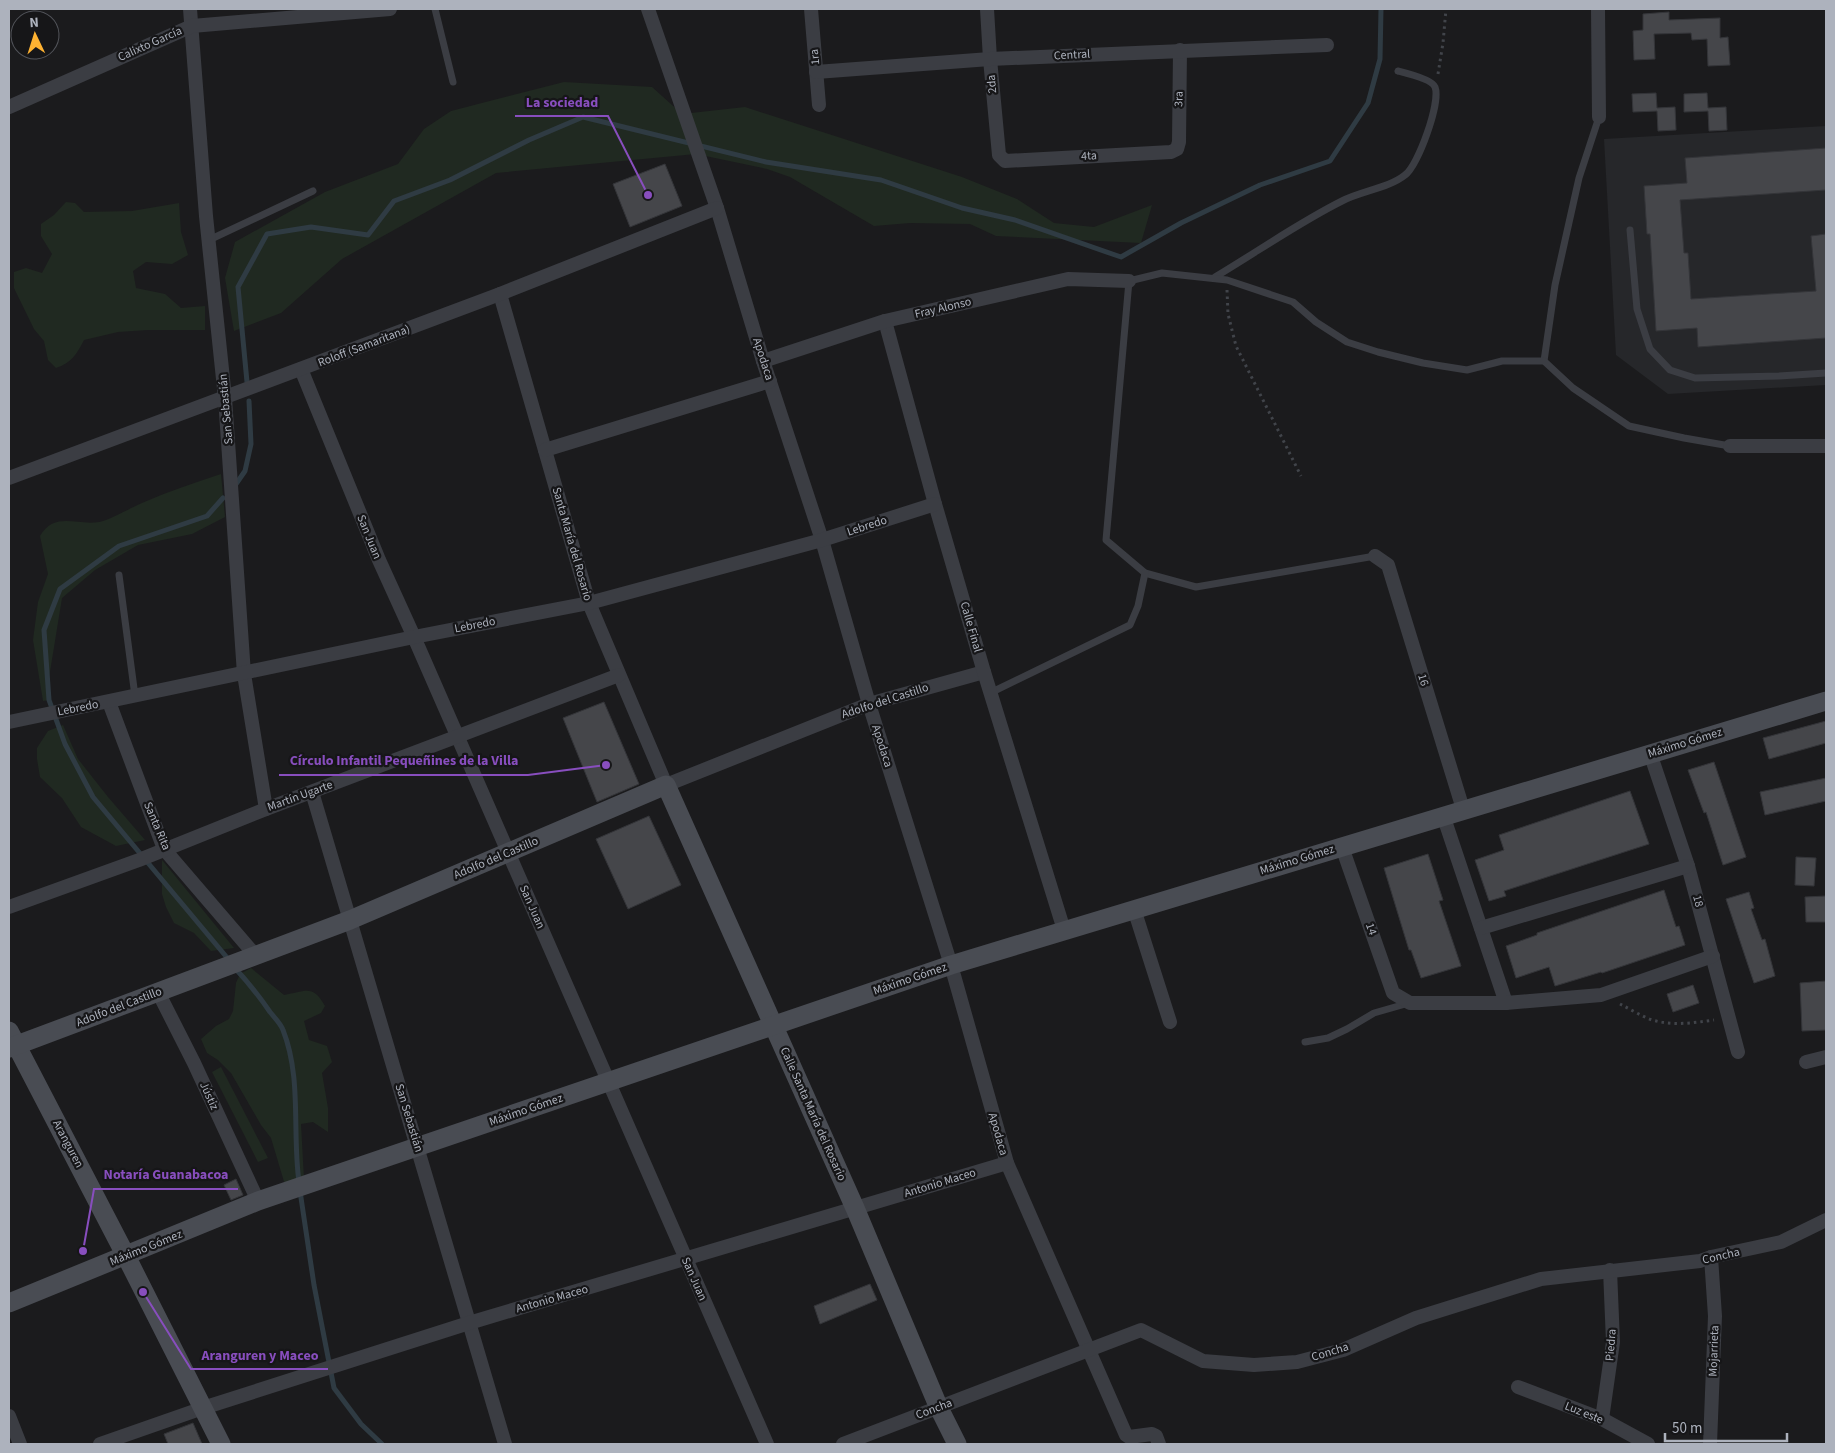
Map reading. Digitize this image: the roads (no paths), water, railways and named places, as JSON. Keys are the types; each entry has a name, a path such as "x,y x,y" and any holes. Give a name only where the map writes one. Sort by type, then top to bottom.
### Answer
{"street":[{"name":"San Sebastián","path":"190,9 209,240 225,398 244,674 266,808"},
{"name":"Calixto García","path":"9,107 192,26 390,9"},
{"name":"Apodaca","path":"648,9 717,208 763,361 822,540 869,704 951,965 1007,1163 1126,1435 1129,1437 1152,1434 1156,1436 1159,1444"},
{"name":"1ra","path":"811,9 819,105"},
{"name":"2da","path":"987,9 990,59 999,155 1001,159"},
{"path":"1598,9 1599,117"},
{"name":"Central","path":"816,72 990,59 1327,45"},
{"name":"3ra","path":"1177,148 1179,142 1180,50"},
{"name":"4ta","path":"1001,159 1005,161 1171,152 1177,148"},
{"name":"Roloff (Samaritana)","path":"9,478 500,294 717,208"},
{"name":"Fray Alonso","path":"763,361 885,321 1068,279 1128,281"},
{"name":"Santa María del Rosario","path":"500,294 588,603 666,785"},
{"name":"Calle Final","path":"885,321 934,504 990,693 1064,930"},
{"name":"San Juan","path":"301,369 379,560 767,1444"},
{"path":"545,450 770,381"},
{"path":"1730,446 1826,446"},
{"name":"Lebredo","path":"9,722 414,637 588,603 822,540 934,504"},
{"name":"16","path":"1376,556 1388,566 1463,810"},
{"name":"Adolfo del Castillo","path":"11,1041 158,992 350,920 666,785 869,704 984,672"},
{"name":"Martín Ugarte","path":"9,907 138,860 266,808 619,675"},
{"name":"Máximo Gómez","path":"9,1302 258,1201 951,965 1826,701"},
{"name":"Santa Rita","path":"109,702 159,851 250,956"},
{"name":"18","path":"1650,753 1688,866 1738,1052"},
{"name":"Calle Santa María del Rosario","path":"666,785 855,1208 956,1444"},
{"name":"San Sebastián","path":"312,792 505,1444"},
{"path":"1443,816 1506,1003"},
{"name":"14","path":"1342,847 1393,992 1410,1003"},
{"path":"1481,928 1688,866"},
{"path":"1134,909 1170,1022"},
{"path":"1410,1003 1506,1003 1601,995 1713,956"},
{"name":"Jústiz","path":"158,992 194,1062 258,1201"},
{"name":"Aranguren","path":"11,1041 126,1256 221,1444"},
{"path":"1806,1062 1826,1056"},
{"name":"Antonio Maceo","path":"100,1444 203,1408 469,1323 1007,1163"},
{"name":"Concha","path":"844,1444 1143,1330 1203,1361 1254,1365 1297,1362 1343,1350 1416,1318 1541,1278 1700,1261 1781,1242 1826,1220"},
{"name":"Mojarrieta","path":"1710,1444 1715,1316 1711,1257"},
{"name":"Piedra","path":"1602,1419 1613,1342 1610,1270"},
{"name":"Luz este","path":"1518,1387 1602,1419 1648,1444"},
{"path":"9,1416 20,1444"}],"lane":[{"path":"435,9 453,82"},
{"path":"1215,277 1316,214 1344,200 1406,175 1418,158 1430,125 1436,100 1436,87 1431,82 1398,71"},
{"path":"1544,361 1555,285 1579,178 1599,117"},
{"path":"209,240 313,191"},
{"path":"1630,230 1637,309 1650,349 1670,370 1695,378 1826,373"},
{"path":"1376,556 1196,587 1145,573 1106,540 1128,281 1162,273 1215,277 1227,280 1293,302 1316,322 1347,342 1423,363 1467,370 1502,361 1544,361 1573,388 1629,426 1730,446"},
{"path":"990,693 1130,625 1138,606 1145,573"},
{"path":"119,574 135,696"},
{"path":"1305,1042 1328,1038 1374,1013 1410,1003"}],"waterway":[{"path":"247,382 238,287 267,234 311,227 368,235 394,201 450,180 529,140 583,117 766,162 881,180 962,208 1015,220 1121,257 1181,223 1260,185 1330,161 1368,103 1380,59 1381,9"},
{"path":"236,484 245,471 251,444 249,401"},
{"path":"223,498 207,516 119,546 60,589 44,630 49,700 65,744 93,797 229,960"},
{"path":"234,967 281,1025 289,1048 295,1086 299,1182"},
{"path":"300,1191 314,1285 334,1388 361,1424 382,1444"}],"place":[{"name":"La sociedad","path":"648,195"},
{"name":"Círculo Infantil Pequeñines de la Villa","path":"606,765"},
{"name":"Notaría Guanabacoa","path":"83,1251"},
{"name":"Aranguren y Maceo","path":"143,1292"}]}
